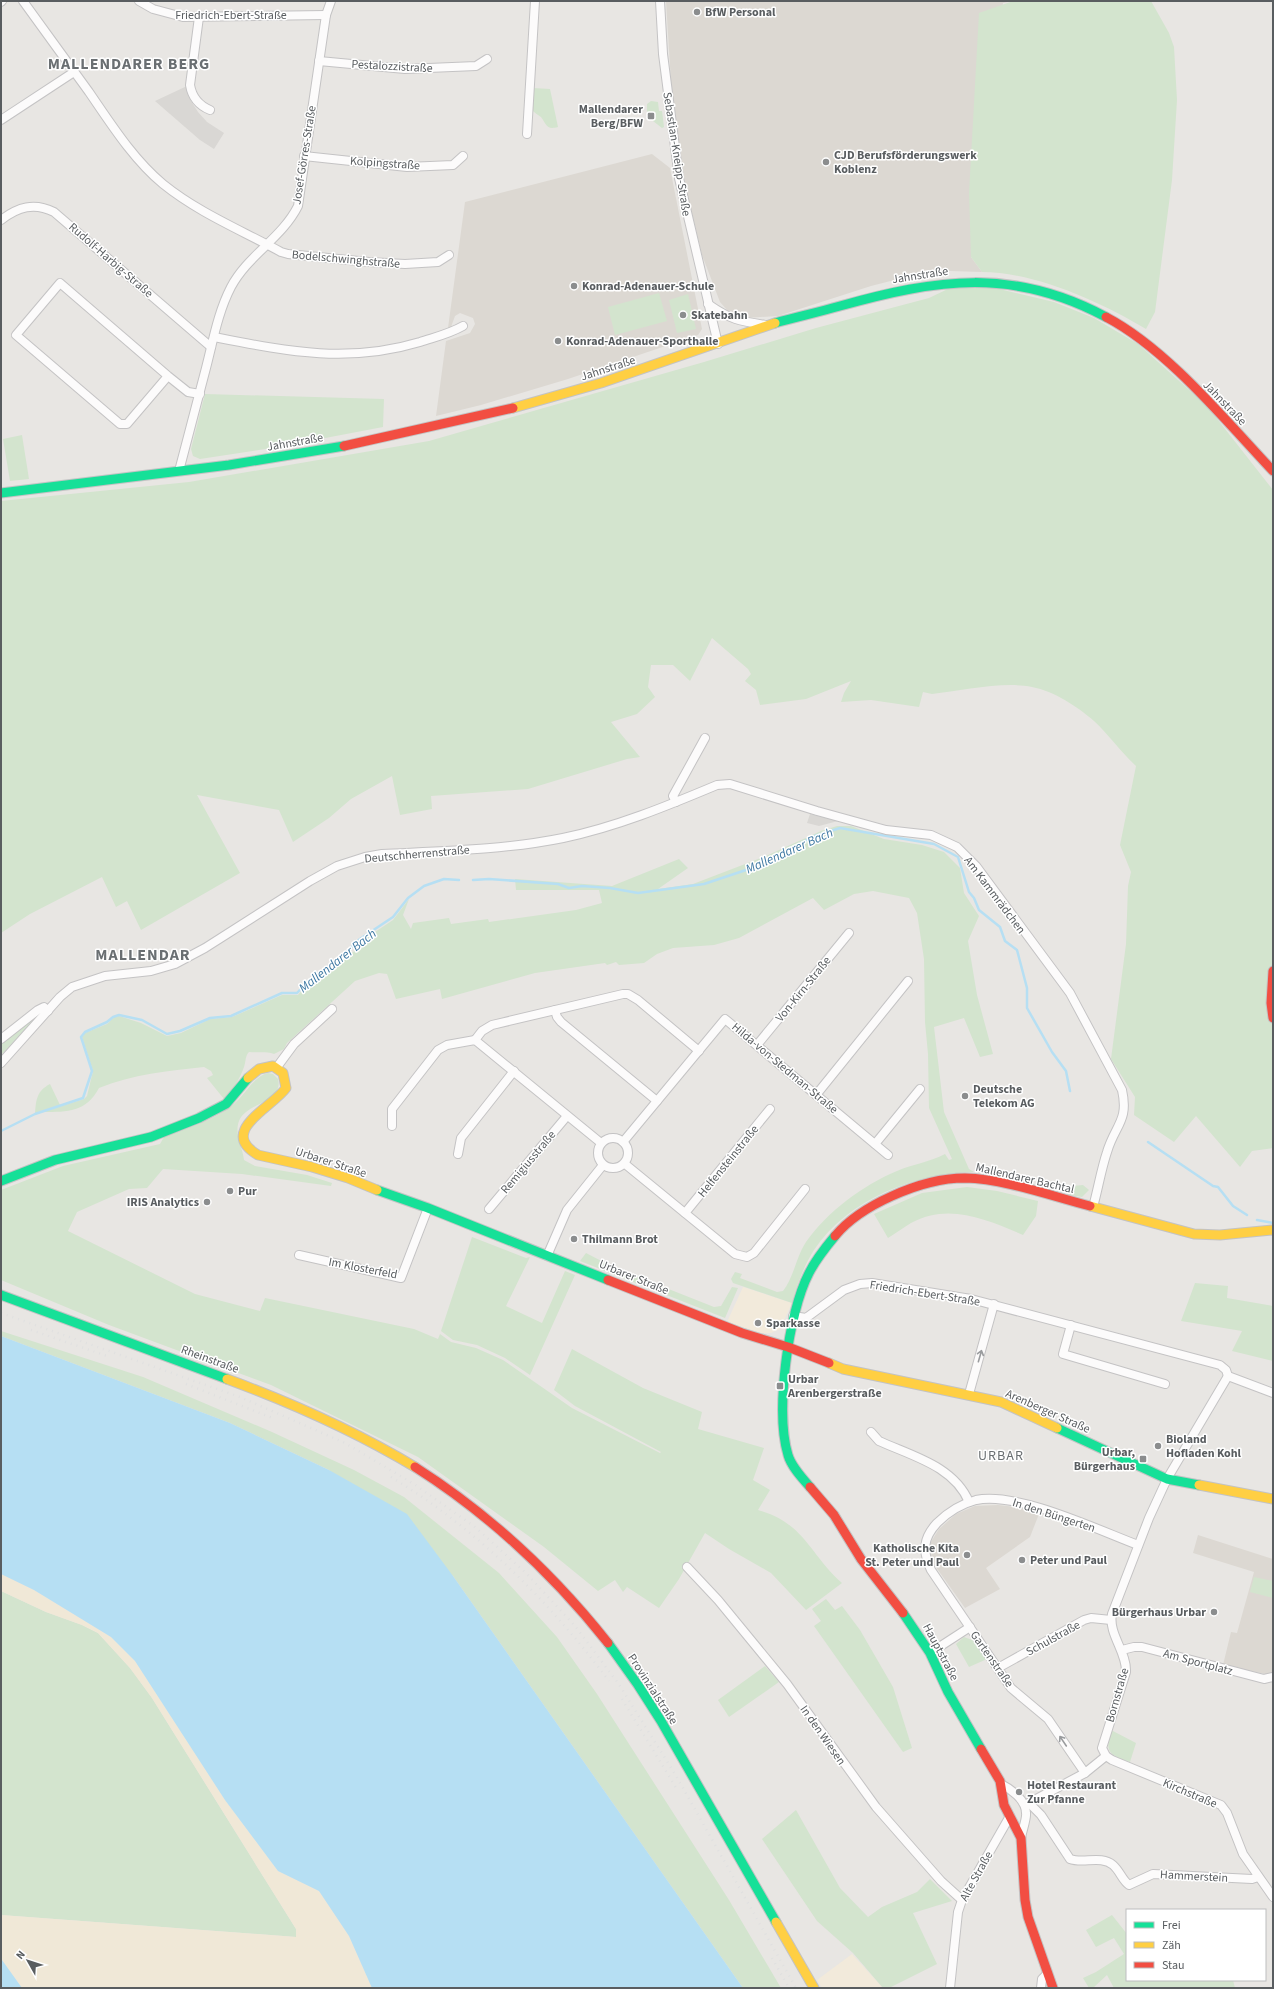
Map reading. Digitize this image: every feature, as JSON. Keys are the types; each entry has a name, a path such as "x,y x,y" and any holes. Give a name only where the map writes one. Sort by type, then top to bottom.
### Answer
{"street":[{"name":"Bodelschwinghstraße","path":"23,1 137,158 163,183 190,204 267,245 288,254 405,264 438,262 449,255"},
{"name":"Friedrich-Ebert-Straße","path":"139,1 153,9 182,17 326,15"},
{"name":"Josef-Görres-Straße","path":"179,471 200,394 211,346 223,305 231,287 249,261 267,245 292,218 298,206 304,156 326,15 331,1"},
{"path":"527,134 536,1"},
{"name":"Sebastian-Kneipp-Straße","path":"660,1 663,54 679,178 718,344"},
{"path":"199,17 190,85 192,94 198,102 210,110"},
{"name":"Pestalozzistraße","path":"319,61 405,69 476,66 487,59"},
{"path":"1,120 74,72"},
{"name":"Kolpingstraße","path":"304,156 407,167 453,165 463,156"},
{"name":"Rudolf-Harbig-Straße","path":"1,220 18,209 26,207 41,207 54,212 211,346"},
{"name":"Jahnstraße","path":"1,493 129,479 294,455 452,423 543,400 598,384 718,344 769,325 895,291 935,283 979,281 1025,287 1048,294 1106,317 1128,329 1146,343 1214,408 1273,472"},
{"path":"168,376 127,424 120,424 16,335 60,284 188,392 200,394"},
{"path":"708,304 731,319 769,325"},
{"path":"214,337 290,352 341,355 389,349 414,344 451,332 463,326"},
{"path":"676,802 673,796 705,738"},
{"name":"Am Kammrädchen","path":"676,802 717,785 730,784 817,811 886,830 936,837 949,842 967,856 1070,993 1122,1090 1125,1105 1123,1117 1107,1150 1093,1207"},
{"name":"Deutschherrenstraße","path":"1,1063 60,997 72,987 85,981 105,976 150,971 175,964 205,948 310,881 337,866 351,861 382,854 522,845 562,838 625,821 676,802"},
{"name":"Von-Kirn-Straße","path":"758,1045 849,933"},
{"path":"1273,971 1271,1003 1273,1018"},
{"path":"816,1095 908,982"},
{"path":"392,1126 392,1109 438,1050 447,1045 475,1040 482,1031 492,1025 622,994 628,994 638,1000 699,1051"},
{"path":"1,1039 38,1010 44,1007 48,1010"},
{"path":"1,1181 55,1160 151,1137 199,1118 226,1104 246,1080 259,1069 269,1066 277,1067 294,1044 332,1009"},
{"path":"555,1010 560,1022 657,1101"},
{"name":"Hilda-von-Stedman-Straße","path":"623,1142 725,1019 888,1155"},
{"path":"475,1040 514,1071 566,1116 601,1143"},
{"name":"Urbarer Straße","path":"277,1067 283,1073 286,1088 279,1098 256,1115 246,1126 244,1137 245,1142 251,1150 258,1155 301,1164 348,1178 360,1184 428,1208 742,1333 788,1347"},
{"path":"458,1154 461,1138 514,1071"},
{"path":"875,1144 920,1089"},
{"name":"Helfensteinstraße","path":"685,1213 770,1109"},
{"name":"Remigiusstraße","path":"489,1209 566,1116"},
{"path":"614,1138 623,1142 626,1146 628,1155 625,1164 616,1169 603,1165 598,1157 598,1147 601,1143 605,1140 614,1138"},
{"path":"625,1164 736,1254 747,1257 754,1253 805,1189"},
{"path":"547,1256 567,1210 603,1165"},
{"name":"Mallendarer Bachtal","path":"788,1347 794,1316 808,1274 830,1241 840,1230 863,1211 876,1203 903,1191 936,1181 964,1178 981,1179 1040,1192 1194,1234 1220,1235 1273,1230"},
{"name":"Im Klosterfeld","path":"299,1255 402,1278 428,1208"},
{"name":"Friedrich-Ebert-Straße","path":"794,1316 806,1318 844,1290 865,1283 949,1294 994,1304 1220,1365 1226,1370 1228,1376 1273,1393"},
{"name":"Rheinstraße","path":"1,1295 268,1394 342,1426 404,1460"},
{"name":"Friedrich-Ebert-Straße","path":"969,1394 994,1304"},
{"path":"1071,1325 1063,1354 1165,1384"},
{"name":"Arenberger Straße","path":"788,1347 843,1368 969,1394 1018,1408 1167,1479 1273,1499"},
{"name":"Hauptstraße","path":"788,1347 783,1430 788,1456 801,1477 834,1515 861,1559 910,1621 930,1653 948,1692 1001,1784 1002,1799 1021,1838 1025,1900 1028,1917 1053,1988"},
{"path":"1111,1620 1138,1545 1167,1479 1228,1376"},
{"path":"871,1432 879,1441 945,1471 959,1484 969,1502"},
{"name":"Provinzialstraße","path":"404,1460 480,1515 525,1554 570,1598 613,1650 635,1680 663,1726 814,1988"},
{"name":"In den Büngerten","path":"925,1554 925,1541 932,1529 950,1512 969,1502 988,1499 1013,1501 1050,1512 1138,1545"},
{"name":"Gartenstraße","path":"925,1554 931,1570 1011,1688 1048,1719 1085,1773"},
{"name":"In den Wiesen","path":"688,1567 718,1600 782,1678 876,1807 931,1870 962,1900"},
{"name":"Schulstraße","path":"998,1668 1084,1620 1091,1618 1111,1620"},
{"name":"Bornstraße","path":"1106,1756 1103,1752 1103,1744 1126,1672 1126,1660 1111,1620"},
{"path":"930,1653 970,1627"},
{"name":"Am Sportplatz","path":"1122,1650 1134,1646 1142,1647 1262,1679 1273,1677"},
{"path":"1027,1804 1085,1773 1106,1756"},
{"name":"Kirchstraße","path":"1106,1756 1221,1805 1227,1813 1243,1854 1273,1897"},
{"path":"1001,1784 1011,1789 1027,1804 1027,1814 1021,1838"},
{"name":"Hammerstein","path":"1027,1804 1041,1815 1070,1860 1100,1860 1107,1862 1114,1866 1129,1885 1153,1874 1252,1879 1258,1877"},
{"name":"Alte Straße","path":"950,1988 958,1912 962,1900 1010,1816"},
{"path":"1041,1988 1042,1979 1047,1974"}],"shaded area":[{"name":"CJD Berufsförderungswerk Koblenz","path":"666,1 1013,1 1003,3 971,257 982,272 950,271 910,276 871,286 778,316 745,318 727,310 720,302 702,255 685,184 671,82"},
{"path":"187,86 191,101 198,112 207,122 224,133 214,149 200,140 155,101"},
{"name":"Konrad-Adenauer-Schule","path":"652,154 670,168 702,329 698,335 568,379 481,405 436,416 446,341 470,333 475,324 473,318 460,313 455,316 451,327 448,328 465,202"},
{"path":"810,814 838,821 819,826 807,823"},
{"path":"743,1287 792,1303 780,1329 771,1333 760,1333 727,1322"},
{"name":"Katholische Kita St. Peter und Paul","path":"998,1505 1016,1507 1039,1514 1030,1537 986,1568 1000,1589 965,1608 933,1563 929,1552 929,1545 939,1529 956,1514 975,1506"},
{"path":"1198,1535 1273,1559 1273,1673 1270,1675 1223,1665 1231,1632 1237,1633 1254,1572 1193,1553"},
{"path":"852,1954 883,1988 822,1988 817,1980"}],"green space":[{"path":"1013,1 1151,1 1169,33 1174,47 1177,100 1172,180 1155,312 1146,329 1109,309 1067,290 1024,277 1002,273 982,272 971,257 969,193 979,13"},
{"path":"533,88 550,89 558,127 549,127 541,117 533,111"},
{"path":"651,101 658,102 659,111 662,111 664,127 662,128 653,121 655,116 650,112 647,113 647,104"},
{"path":"950,288 995,288 1054,302 1094,318 1138,344 1207,406 1273,490 1273,1148 1252,1151 1240,1167 1196,1116 1174,1142 1134,1115 1135,1097 1111,1059 1126,944 1128,886 1131,872 1120,845 1136,766 1099,726 1081,710 1049,692 1021,685 982,687 932,694 923,692 919,707 871,700 841,702 851,681 806,699 760,705 756,690 745,681 751,674 748,669 712,638 690,681 673,665 651,665 648,687 655,697 637,714 611,722 640,757 627,759 528,789 431,796 432,809 400,815 392,776 351,799 329,818 293,842 279,810 197,795 240,873 141,930 127,901 116,907 102,877 30,914 1,933 1,501 189,482 429,441 704,362 816,328 929,298"},
{"path":"659,293 667,321 615,335 608,307"},
{"name":"Skatebahn","path":"688,294 696,329 677,333 669,300"},
{"path":"205,394 384,399 383,427 278,447 200,459 193,456 191,449"},
{"path":"22,435 29,479 10,481 3,439"},
{"path":"837,826 851,826 884,839 922,845 944,852 960,868 964,893 979,916 968,941 977,995 993,1054 980,1057 964,1018 934,1027 944,1112 969,1169 974,1172 929,1177 906,1184 885,1192 864,1203 845,1216 828,1232 814,1250 801,1275 792,1303 733,1283 731,1279 735,1272 742,1274 740,1278 777,1292 783,1291 790,1280 806,1242 824,1220 847,1200 871,1184 903,1169 945,1154 949,1160 952,1159 929,1108 924,959 917,913 909,898 873,891 854,894 824,910 813,898 739,938 714,945 673,948 657,954 644,963 619,965 616,962 607,965 605,963 535,973 442,999 440,989 396,999 387,974 379,973 355,981 287,1043 284,1049 274,1054 249,1052 238,1080 224,1099 207,1078 213,1075 211,1071 204,1067 125,1079 99,1088 88,1102 76,1109 60,1112 43,1112 84,1099 87,1096 93,1071 82,1037 85,1033 107,1024 114,1017 119,1016 141,1023 167,1036 181,1033 210,1019 232,1017 282,995 298,995 309,982 362,946 360,942 393,920 409,899 403,915 411,929 413,923 449,918 451,924 488,919 489,922 576,910 602,903 599,890 516,890 515,879 612,886 679,859 688,868 658,889 693,884 766,856 821,831"},
{"path":"39,1013 40,1014 1,1055 1,1044"},
{"path":"268,1073 273,1074 278,1079 278,1087 275,1093 270,1098 249,1110 239,1121 238,1136 244,1160 255,1166 307,1175 332,1183 331,1186 242,1174 163,1169 147,1188 129,1189 77,1212 68,1231 195,1294 260,1311 265,1298 414,1329 438,1339 440,1334 451,1342 476,1348 503,1360 572,1408 660,1453 661,1452 575,1406 554,1390 572,1349 643,1388 702,1412 698,1429 764,1448 753,1480 770,1490 758,1510 774,1516 797,1531 842,1583 806,1610 771,1573 729,1549 705,1533 679,1579 659,1608 627,1587 623,1592 615,1580 598,1591 544,1547 418,1457 271,1385 109,1325 1,1280 1,1190 63,1166 160,1144 164,1137 203,1122 230,1107 255,1080"},
{"path":"50,1084 60,1105 35,1113 38,1096 42,1090"},
{"path":"1083,1185 1089,1190 1082,1197 1070,1195 1061,1189 1061,1187"},
{"path":"967,1187 997,1191 1038,1201 1036,1216 1023,1235 982,1219 954,1214 940,1214 925,1217 911,1223 888,1238 874,1214 922,1193"},
{"path":"472,1237 526,1258 530,1257 506,1306 542,1323 565,1271 575,1275 530,1375 505,1358 477,1345 453,1340 441,1331"},
{"path":"586,1253 613,1267 714,1307 721,1306 732,1287 738,1288 725,1318 580,1261"},
{"path":"1195,1283 1228,1286 1227,1298 1273,1306 1273,1361 1232,1351 1242,1331 1181,1321"},
{"path":"1,1331 143,1377 272,1432 354,1470 404,1497 499,1573 557,1637 597,1694 729,1900 781,1988 743,1988 453,1576 329,1470 230,1423 1,1336"},
{"path":"1254,1577 1273,1581 1273,1598 1250,1592"},
{"path":"1,1591 46,1612 82,1625 98,1633 130,1668 152,1698 296,1929 296,1937 1,1915"},
{"path":"826,1599 835,1610 842,1606 860,1630 893,1687 912,1748 903,1752 814,1626 821,1621 812,1609"},
{"path":"964,1637 975,1641 987,1659 969,1667 956,1644"},
{"path":"765,1666 779,1682 729,1717 718,1700"},
{"path":"1111,1730 1136,1743 1130,1762 1118,1758 1110,1752 1108,1743"},
{"path":"796,1810 840,1888 868,1917 882,1907 917,1892 930,1879 952,1901 913,1913 937,1964 889,1988 883,1988 853,1953 817,1921 762,1839"},
{"path":"1112,1915 1126,1933 1126,1981 1233,1981 1235,1988 1114,1988 1107,1975 1094,1987 1089,1988 1083,1978 1096,1972 1124,1954 1114,1938 1096,1947 1086,1930"}],"sand":[{"path":"1,1574 34,1590 111,1637 135,1661 225,1800 278,1871 319,1891 349,1936 372,1988 22,1988 1,1959 1,1915 296,1937 296,1929 152,1698 130,1668 98,1633 82,1625 46,1612 1,1591"}],"water":[{"path":"1,1336 230,1423 329,1470 407,1514 453,1576 743,1988 372,1988 349,1936 319,1891 278,1871 225,1800 135,1661 111,1637 34,1590 1,1574"},
{"path":"1,1959 2,1960 22,1988 1,1988"}],"waterway":[{"name":"Mallendarer Bach","path":"473,880 489,879 558,884 569,888 582,886 610,888 638,893 704,884 749,869 815,836 840,828 934,844 958,857 969,892 974,898 979,910 1000,927 1005,941 1017,950 1027,988 1027,1008 1052,1052 1066,1071 1070,1091"},
{"name":"Mallendarer Bach","path":"1,1131 35,1114 83,1098 92,1071 81,1037 85,1032 119,1015 142,1020 167,1034 180,1031 210,1018 231,1016 282,993 297,993 308,981 338,960 360,939 393,917 408,898 424,886 444,879 459,880"},
{"name":"Mallendarer Bach","path":"1148,1142 1213,1186 1218,1187 1233,1206 1247,1215"},
{"name":"Mallendarer Bach","path":"1257,1220 1273,1223"}],"railway":[{"path":"1,1313 240,1397 345,1443 414,1484 475,1527 526,1573 575,1626 618,1683 675,1774 796,1988"},
{"path":"31,1330 107,1356"},
{"path":"186,1384 275,1419"},
{"path":"391,1477 423,1497 482,1543 510,1568 562,1623 609,1681"},
{"path":"622,1699 678,1791"},
{"path":"772,1958 789,1988"}],"traffic: fast":[{"path":"775,323 909,289 942,284 974,283 1007,284 1039,290 1072,301 1106,317"},
{"path":"1,493 229,465 344,446"},
{"path":"1,1181 55,1160 151,1137 199,1118 226,1104 248,1078"},
{"path":"377,1190 428,1208 608,1280"},
{"path":"810,1487 797,1472 788,1455 784,1436 783,1389 790,1337 795,1312 802,1291 809,1273 824,1249 835,1236"},
{"path":"1,1295 227,1379"},
{"path":"1057,1428 1167,1479 1199,1485"},
{"path":"903,1613 930,1653 948,1692 981,1749"},
{"path":"608,1643 638,1685 661,1721 776,1922"}],"traffic: slow":[{"path":"513,408 601,383 775,323"},
{"path":"248,1078 259,1069 273,1066 283,1073 286,1088 245,1128 243,1137 247,1146 258,1155 312,1167 348,1178 377,1190"},
{"path":"1090,1206 1194,1234 1220,1235 1273,1230"},
{"path":"829,1363 843,1369 1001,1402 1057,1428"},
{"path":"227,1379 323,1418 369,1441 415,1467"},
{"path":"1199,1485 1273,1499"},
{"path":"776,1922 814,1988"}],"traffic: jam":[{"path":"1106,317 1151,347 1173,366 1215,408 1273,471"},
{"path":"344,446 513,408"},
{"path":"1273,971 1271,1003 1273,1018"},
{"path":"835,1236 854,1218 884,1200 900,1192 946,1179 965,1178 996,1181 1090,1206"},
{"path":"608,1280 742,1333 788,1347 829,1363"},
{"path":"415,1467 469,1505 519,1547 565,1593 608,1643"},
{"path":"810,1487 834,1515 861,1559 903,1613"},
{"path":"981,1749 1000,1781 1004,1805 1021,1838 1025,1900 1028,1917 1053,1988"}],"place":[{"name":"BfW Personal","path":"697,12"},
{"name":"Mallendarer Berg/BFW","path":"651,116"},
{"name":"CJD Berufsförderungswerk Koblenz","path":"826,162"},
{"name":"Konrad-Adenauer-Schule","path":"574,286"},
{"name":"Skatebahn","path":"683,315"},
{"name":"Konrad-Adenauer-Sporthalle","path":"558,341"},
{"name":"Deutsche Telekom AG","path":"965,1096"},
{"name":"Pur","path":"230,1191"},
{"name":"IRIS Analytics","path":"207,1202"},
{"name":"Thilmann Brot","path":"574,1239"},
{"name":"Sparkasse","path":"758,1323"},
{"name":"Urbar Arenbergerstraße","path":"780,1386"},
{"name":"Bioland Hofladen Kohl","path":"1158,1446"},
{"name":"Urbar, Bürgerhaus","path":"1143,1459"},
{"name":"Katholische Kita St. Peter und Paul","path":"967,1555"},
{"name":"Peter und Paul","path":"1022,1560"},
{"name":"Bürgerhaus Urbar","path":"1214,1612"},
{"name":"Hotel Restaurant Zur Pfanne","path":"1019,1792"}],"district":[{"name":"MALLENDARER BERG","path":"129,63"},
{"name":"MALLENDAR","path":"143,954"},
{"name":"URBAR","path":"1001,1455"}]}
